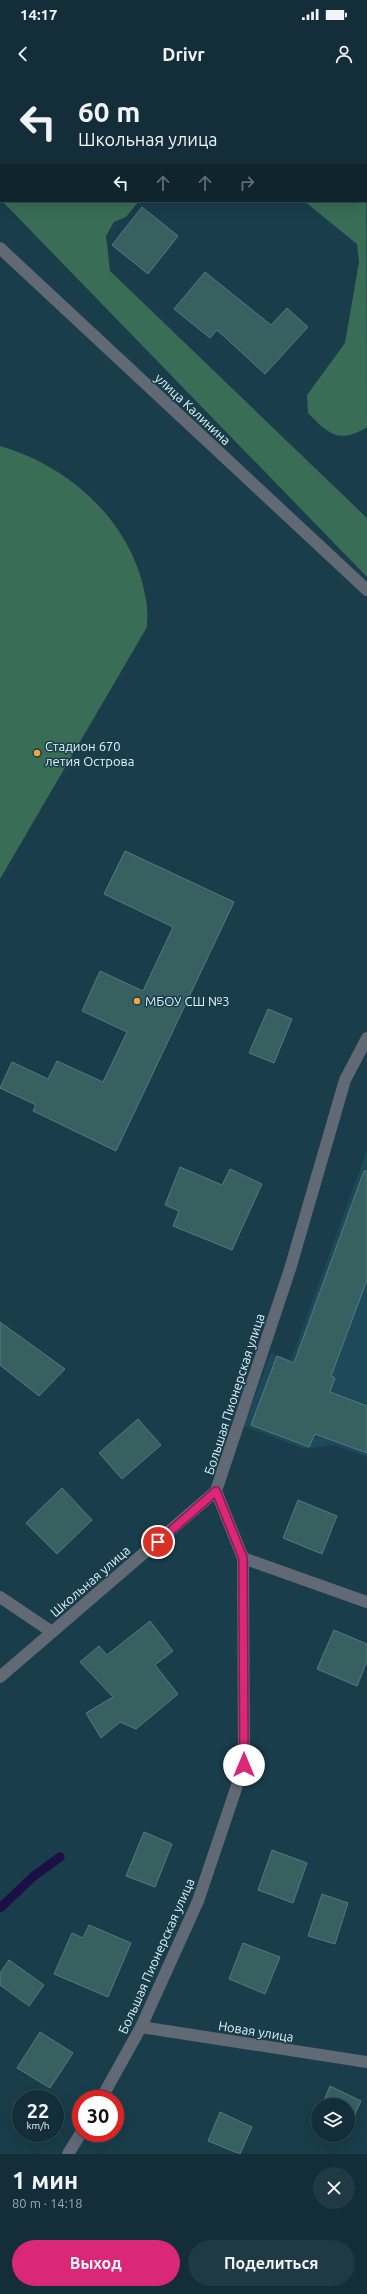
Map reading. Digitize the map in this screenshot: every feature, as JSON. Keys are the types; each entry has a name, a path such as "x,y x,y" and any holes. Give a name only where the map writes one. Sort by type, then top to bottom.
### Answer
{"street":[{"name":"улица Калинина","path":"0,248 367,590"},
{"name":"Большая Пионерская улица","path":"106,2090 141,2027 198,1901 244,1765 243,1558 216,1491 290,1269 345,1080 367,1038"},
{"name":"Школьная улица","path":"0,1677 216,1491"},
{"path":"243,1558 367,1602"},
{"path":"0,1597 52,1632"},
{"name":"Новая улица","path":"141,2027 367,2062"},
{"path":"68,2154 76,2142"}],"shaded area":[{"path":"367,1150 367,1457 334,1445 304,1449 244,1426 271,1353 291,1360"}],"green space":[{"path":"3,202 138,202 126,217 114,222 106,236 110,271 367,518 367,577"},
{"path":"305,202 366,202 367,427 358,432 342,436 329,432 308,413 307,395 345,343 359,262 357,244"},
{"name":"Стадион 670 летия Острова","path":"0,446 52,468 75,484 96,502 114,523 128,547 139,572 146,600 147,627 0,879"}],"building":[{"path":"142,207 178,236 148,274 112,245"},
{"path":"205,272 271,325 287,308 308,327 265,374 217,330 210,338 174,309"},
{"name":"МБОУ СШ №3","path":"125,851 234,902 116,1151 33,1111 36,1105 0,1088 12,1062 48,1079 57,1061 103,1082 127,1032 82,1011 100,971 143,991 173,927 104,894"},
{"path":"268,1009 292,1019 274,1063 249,1053"},
{"path":"180,1167 222,1185 230,1169 262,1184 232,1250 173,1226 179,1211 165,1205"},
{"path":"364,1171 367,1171 367,1280 331,1376 335,1378 330,1392 367,1406 367,1453 315,1434 309,1447 251,1425 277,1356 294,1363"},
{"path":"0,1322 65,1369 39,1396 0,1365"},
{"path":"138,1419 161,1445 122,1479 99,1453"},
{"path":"62,1488 92,1520 57,1554 26,1523"},
{"path":"298,1500 337,1516 322,1554 283,1538"},
{"path":"150,1621 173,1651 155,1665 178,1694 136,1729 120,1722 101,1738 86,1713 113,1697 80,1662 99,1646 107,1655"},
{"path":"334,1630 367,1644 367,1661 357,1686 317,1669"},
{"path":"144,1832 172,1844 155,1887 126,1876"},
{"path":"272,1850 307,1863 293,1903 258,1890"},
{"path":"322,1894 348,1903 335,1944 308,1936"},
{"path":"89,1925 131,1943 108,1997 54,1974 72,1933 83,1938"},
{"path":"243,1943 280,1957 265,1994 229,1979"},
{"path":"9,1960 44,1985 29,2006 0,1985 0,1973"},
{"path":"40,2032 73,2053 50,2088 17,2068"},
{"path":"330,2086 355,2098 325,2098"},
{"path":"355,2098 361,2101 355,2114"},
{"path":"220,2112 252,2127 240,2154 208,2141"}],"waterway":[{"path":"0,1908 34,1876 60,1857"}],"place":[{"name":"Стадион 670 летия Острова","path":"37,753"},
{"name":"МБОУ СШ №3","path":"137,1001"}],"route":[{"path":"158,1542 216,1491 243,1558 244,1765"}]}
